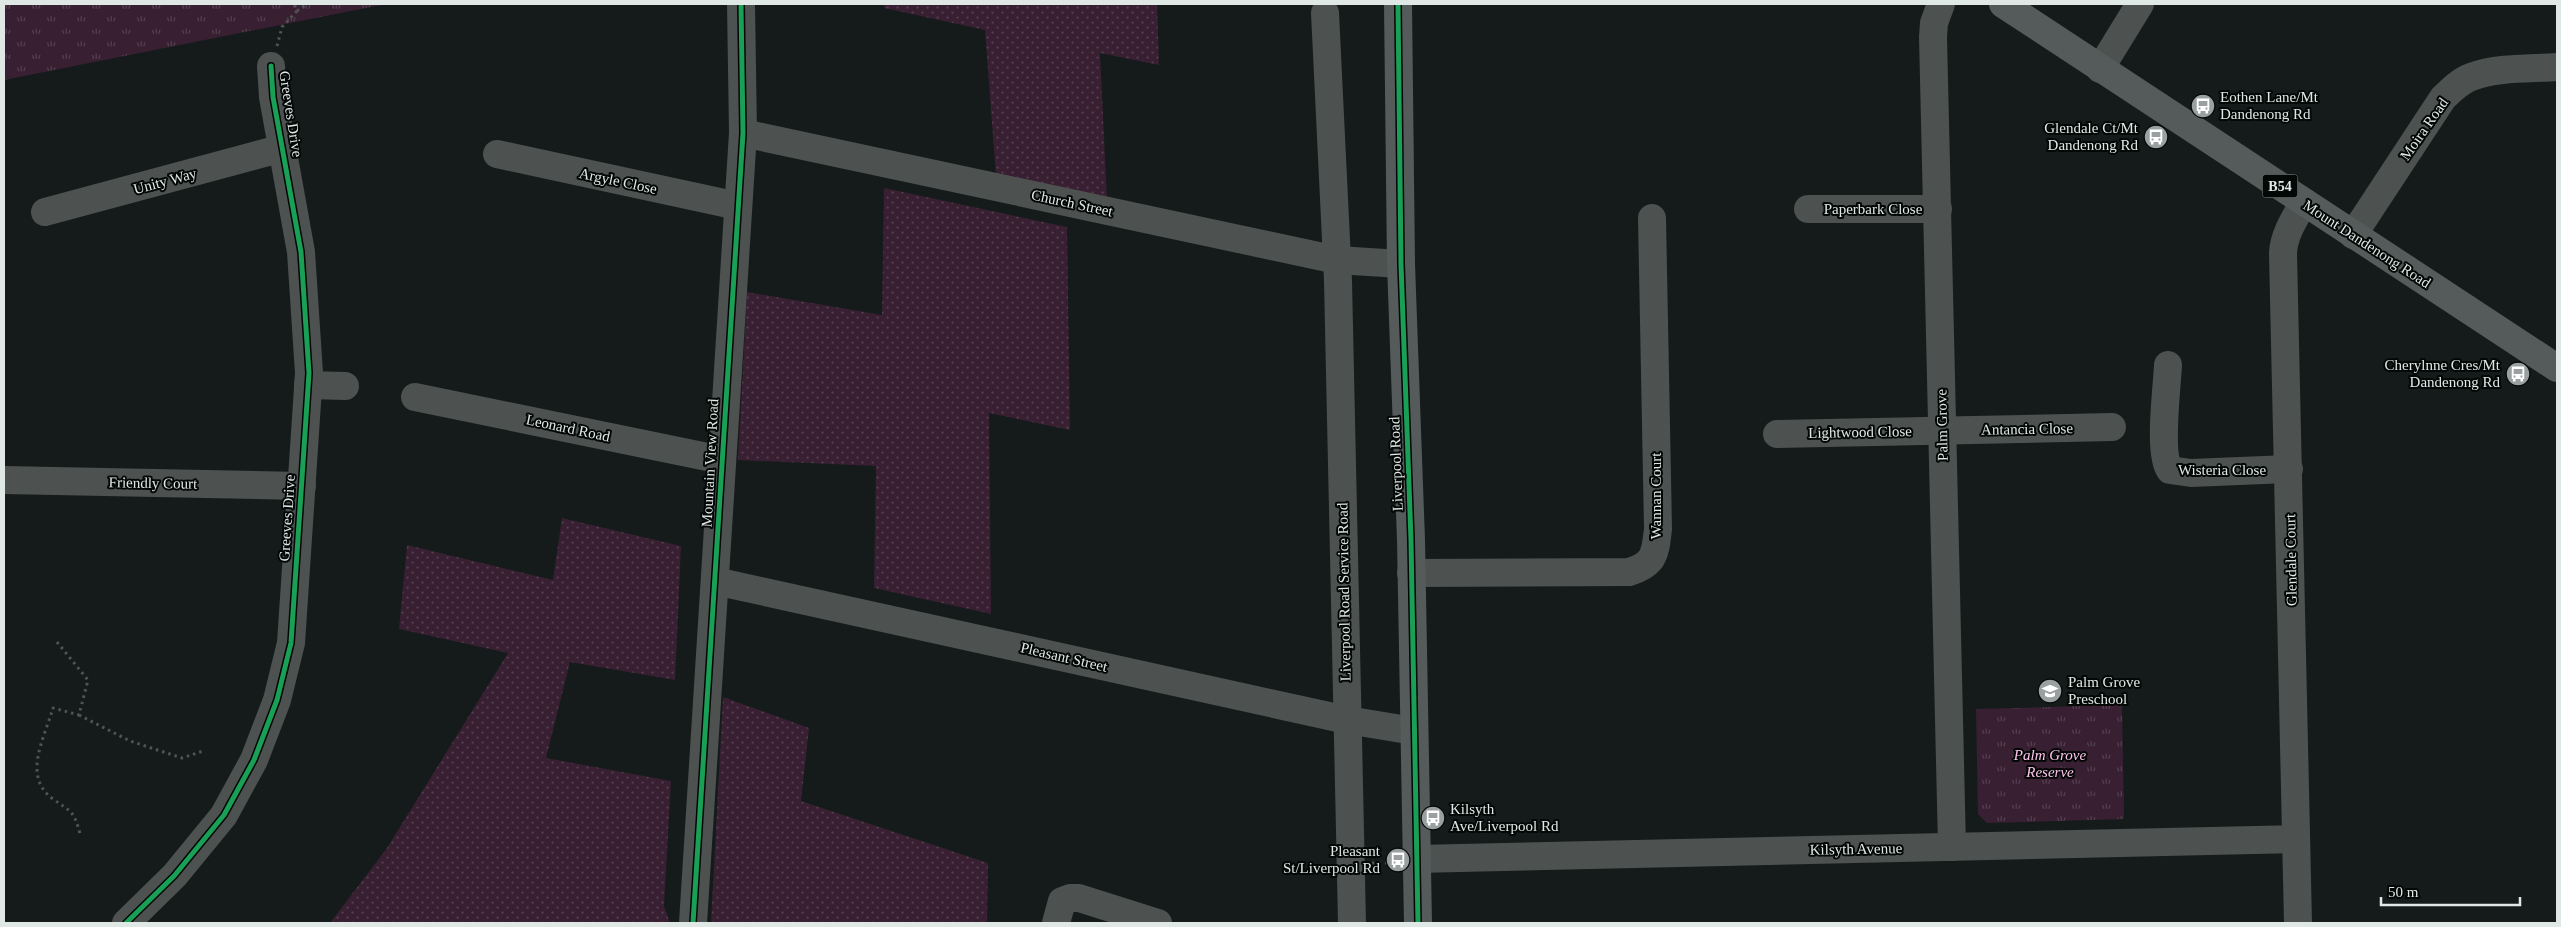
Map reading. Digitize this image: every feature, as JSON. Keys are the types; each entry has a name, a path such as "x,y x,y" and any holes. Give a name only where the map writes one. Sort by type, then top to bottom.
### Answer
{"main road":[{"name":"Liverpool Road","path":"1398,4 1402,264 1418,923"},
{"name":"Mount Dandenong Road","path":"2003,4 2557,368"}],"street":[{"name":"Mountain View Road","path":"693,923 744,133 741,4"},
{"name":"Palm Grove","path":"1941,4 1933,37 1952,847"},
{"path":"2100,69 2140,4"},
{"name":"Liverpool Road Service Road","path":"1325,13 1337,260 1352,923"},
{"name":"Greeves Drive","path":"126,923 174,876 224,815 254,760 277,700 291,643 308,385 301,252 284,148 273,97 272,66"},
{"name":"Moira Road","path":"2353,235 2443,98 2457,84 2471,77 2492,72 2557,67"},
{"name":"Church Street","path":"744,133 1337,260 1402,264"},
{"name":"Unity Way","path":"45,212 284,148"},
{"name":"Argyle Close","path":"497,154 738,206"},
{"name":"Glendale Court","path":"2298,923 2283,245 2290,227 2304,202"},
{"name":"Paperbark Close","path":"1808,209 1938,209"},
{"name":"Wannan Court","path":"1411,574 1629,572 1642,568 1651,561 1655,551 1658,529 1652,218"},
{"name":"Wisteria Close","path":"2168,365 2164,447 2166,464 2170,470 2191,473 2289,469"},
{"path":"308,385 345,386"},
{"name":"Leonard Road","path":"415,397 722,460"},
{"name":"Antancia Close","path":"1942,431 2112,427"},
{"name":"Lightwood Close","path":"1777,434 1942,431"},
{"name":"Friendly Court","path":"4,480 302,486"},
{"name":"Pleasant Street","path":"715,581 1347,720 1414,731"},
{"name":"Kilsyth Avenue","path":"1416,859 2296,838"},
{"path":"1056,923 1062,901 1070,898 1079,898 1158,923"}],"path":[{"path":"294,4 297,11"},
{"path":"272,66 282,27 297,11 307,4"},
{"path":"58,642 88,680 79,716"},
{"path":"80,834 70,809 52,799 38,785 35,769 53,708 79,716 130,741 182,758 204,750"}],"green space":[{"path":"4,4 386,4 4,80"},
{"path":"885,4 1157,4 1159,65 1100,53 1107,200 996,176 985,30 884,8"},
{"path":"884,188 1067,227 1070,430 989,413 991,614 874,588 876,466 738,460 747,292 882,315"},
{"path":"562,518 681,546 675,680 570,662 546,758 671,781 664,906 670,923 330,923 387,848 508,653 399,629 407,545 553,580"},
{"path":"723,697 809,728 801,801 988,863 987,923 711,923"},
{"name":"Palm Grove Reserve","path":"2122,705 2124,819 1987,823 1978,814 1976,709"}],"cycle path":[{"path":"693,923 743,133 741,4"},
{"path":"1398,4 1401,264 1411,540 1418,923"},
{"path":"126,923 174,876 224,815 254,760 277,700 291,643 309,373 301,252 273,97 271,66"}],"place":[{"name":"Eothen Lane/Mt Dandenong Rd","path":"2203,106"},
{"name":"Glendale Ct/Mt Dandenong Rd","path":"2156,137"},
{"name":"Cherylnne Cres/Mt Dandenong Rd","path":"2518,374"},
{"name":"Palm Grove Preschool","path":"2050,691"},
{"name":"Kilsyth Ave/Liverpool Rd","path":"1433,818"},
{"name":"Pleasant St/Liverpool Rd","path":"1398,860"}]}
